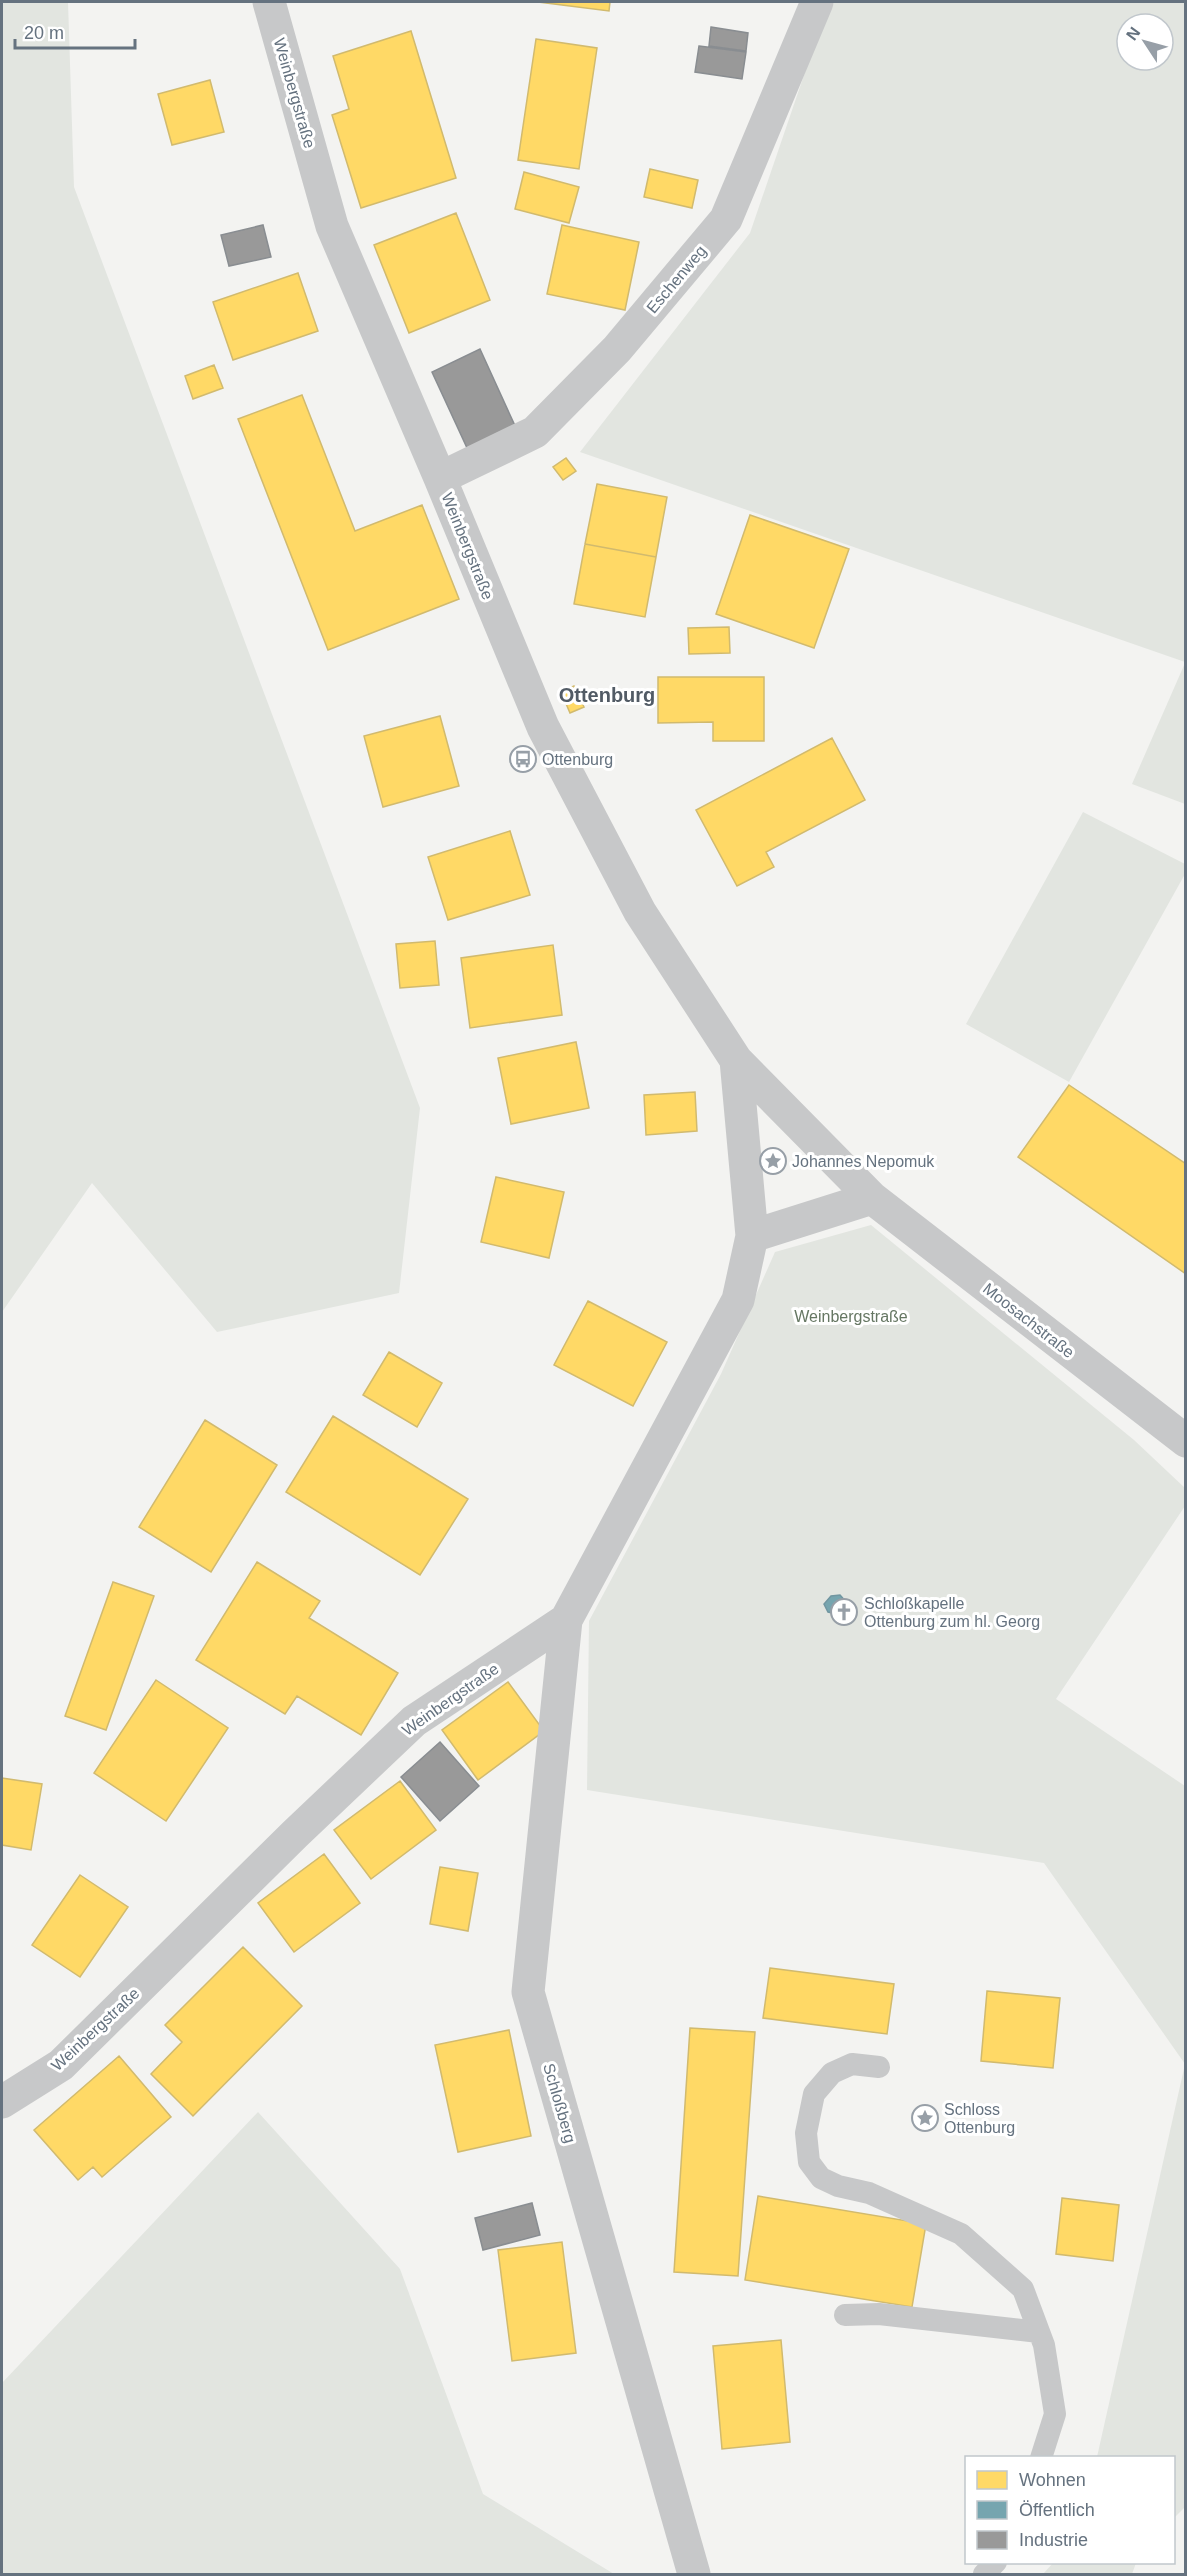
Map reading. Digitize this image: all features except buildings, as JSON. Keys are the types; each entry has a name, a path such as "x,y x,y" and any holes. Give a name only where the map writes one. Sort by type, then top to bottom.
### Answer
{"street":[{"name":"Weinbergstraße","path":"269,2 332,226 543,727 640,912 736,1060 872,1198"},
{"name":"Eschenweg","path":"440,478 535,432 617,349 726,219 817,2"},
{"name":"Weinbergstraße","path":"2,2102 61,2064 414,1721 566,1620 738,1300 752,1236 736,1060"},
{"path":"752,1236 872,1198"},
{"name":"Moosachstraße","path":"872,1198 1185,1441"},
{"name":"Schloßberg","path":"566,1620 528,1992 694,2574"}],"lane":[{"path":"879,2067 852,2064 832,2073 814,2094 806,2133 809,2162 821,2178 838,2186 869,2193 961,2234 1023,2289 1044,2344 1055,2414 1041,2456"},
{"path":"845,2315 879,2314 1039,2332"}],"green space":[{"path":"2,2 68,2 74,187 420,1108 399,1293 217,1332 92,1183 2,1312"},
{"path":"829,2 1185,2 1185,662 580,452 750,233"},
{"path":"1185,663 1185,804 1132,784"},
{"path":"1083,812 1185,864 1185,874 1069,1082 966,1024"},
{"path":"871,1225 1134,1440 1185,1488 1185,1506 1056,1699 1185,1786 1186,2506 1175,2517 1175,2456 1097,2456 1185,2064 1044,1863 587,1790 589,1621 721,1374 775,1252"},
{"path":"258,2112 400,2269 483,2494 614,2574 2,2574 2,2383"},
{"path":"1052,2564 1136,2564 1132,2574 1043,2574"}],"place":[{"name":"Ottenburg","path":"523,759"},
{"name":"Johannes Nepomuk","path":"773,1161"},
{"name":"Schloßkapelle Ottenburg zum hl. Georg","path":"844,1612"},
{"name":"Schloss Ottenburg","path":"925,2118"}],"district":[{"name":"Ottenburg","path":"607,695"}]}
